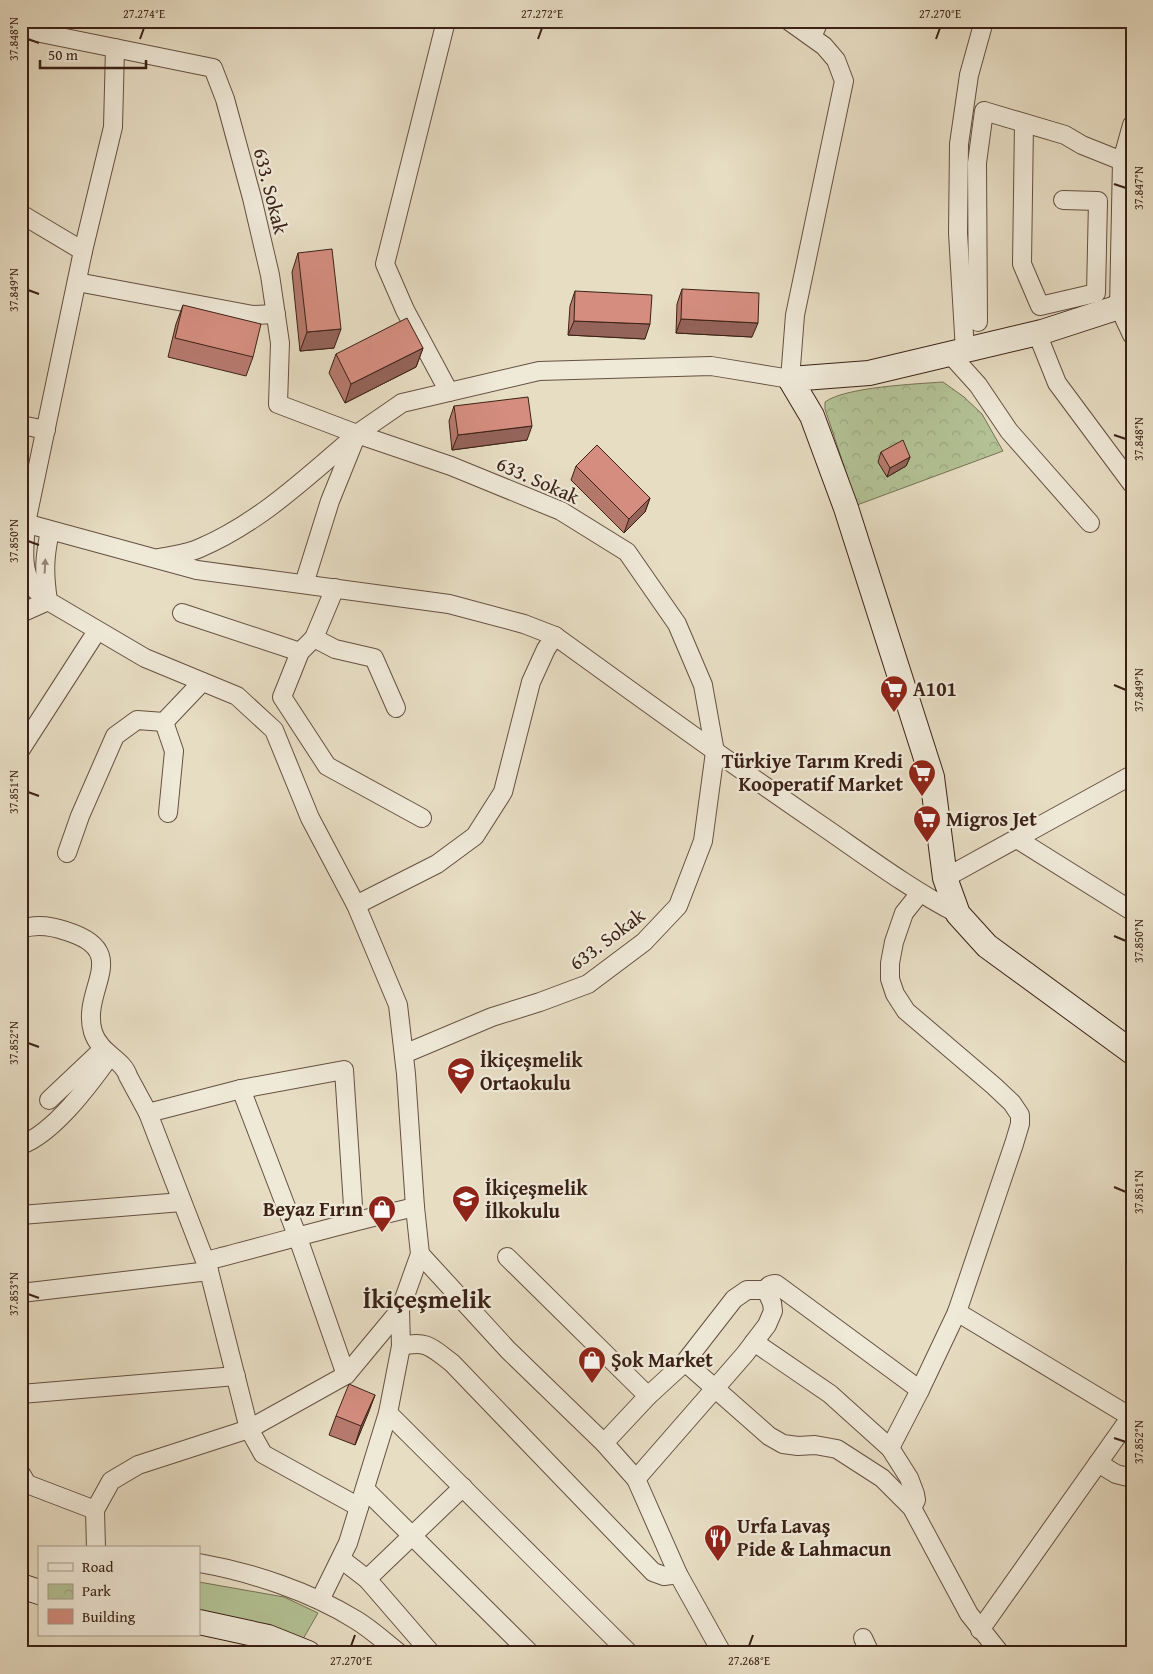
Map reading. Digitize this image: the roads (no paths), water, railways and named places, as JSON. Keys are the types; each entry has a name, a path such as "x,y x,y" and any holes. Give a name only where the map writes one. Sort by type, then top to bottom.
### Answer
{"street":[{"path":"446,21 385,264 406,310 449,392"},
{"path":"789,21 815,29 824,46 836,60 844,82 795,315 790,379 812,416 846,508 932,777 946,878 958,914"},
{"path":"984,21 969,75 959,144 957,352 1009,431 1090,523"},
{"name":"633. Sokak","path":"21,29 213,68 225,99 252,198 270,275 280,343 278,404 357,434 451,466 561,511 627,552 677,624 703,684 715,752 703,841 678,906 644,942 588,984 492,1017 404,1054"},
{"path":"96,1546 95,1510 111,1482 138,1465 249,1429 346,1375 400,1310 420,1254 404,1054 398,1005 356,906 310,818 274,730 237,696 145,658 48,601 34,588 27,576 24,562 24,523 46,430 83,251 113,127 115,48"},
{"path":"978,322 977,163 984,111 1065,135 1082,145 1122,161"},
{"path":"1024,123 1022,264 1040,306 1096,292 1098,202 1063,200"},
{"path":"1132,125 1122,161 1125,304 1132,335"},
{"path":"21,214 83,251"},
{"path":"77,282 253,315 276,314"},
{"path":"157,559 199,549 245,525 291,490 357,434 402,403 539,371 711,366 790,379 869,373 1037,333 1125,304"},
{"path":"1037,333 1057,383 1132,484"},
{"path":"21,425 46,430"},
{"path":"304,584 330,501 357,434"},
{"path":"24,523 197,570 449,604 524,624 556,636 715,752 920,893 958,914 987,946 1132,1052"},
{"path":"48,601 44,572 50,531"},
{"path":"335,588 314,638 300,652 282,697 328,766 422,818"},
{"path":"21,613 48,601"},
{"path":"182,613 300,652"},
{"path":"21,749 97,631"},
{"path":"356,906 436,864 475,836 503,792 531,682 546,649 556,636"},
{"path":"314,638 335,649 374,658 396,708"},
{"path":"164,722 202,682"},
{"path":"67,853 80,816 115,736 137,720 164,722"},
{"path":"164,722 174,751 168,812"},
{"path":"946,878 1132,775"},
{"path":"1017,839 1132,911"},
{"path":"890,1448 957,1312 1020,1124 1020,1115 1012,1103 906,1010 895,994 890,979 890,963 894,942 904,914 920,893"},
{"path":"21,929 35,926 59,929 79,936 97,949 101,956 102,966 91,1018 94,1034 106,1052 122,1064 148,1113 207,1266 249,1429 263,1454 359,1507"},
{"path":"49,1100 106,1052"},
{"path":"21,1145 31,1142 50,1127 92,1080 106,1052"},
{"path":"148,1113 241,1089 344,1070 354,1221"},
{"path":"241,1089 298,1238 346,1375"},
{"path":"21,1215 182,1202"},
{"path":"21,1293 207,1266 354,1221 415,1207"},
{"path":"420,1254 508,1350 604,1443 636,1479 678,1574 722,1653"},
{"path":"506,1256 648,1396"},
{"path":"766,1290 770,1285 776,1284 920,1390"},
{"path":"604,1443 648,1396 685,1362 734,1299 747,1290 766,1290"},
{"path":"636,1479 767,1325 773,1311 772,1303 766,1290"},
{"path":"320,1600 348,1543 388,1413 401,1346 400,1310"},
{"path":"957,1312 1131,1416 980,1630"},
{"path":"754,1342 830,1394 890,1448 909,1478 915,1494 916,1500 912,1508"},
{"path":"401,1346 416,1343 429,1345 452,1363 653,1572 664,1576 678,1574"},
{"path":"685,1362 769,1436 783,1444 798,1446 815,1445 837,1449 882,1478 912,1508 969,1614 1000,1653"},
{"path":"21,1394 236,1376"},
{"path":"388,1413 629,1653"},
{"path":"1098,1463 1116,1474 1132,1478"},
{"path":"21,1474 27,1484 95,1510"},
{"path":"367,1579 463,1486"},
{"path":"365,1489 530,1653"},
{"path":"340,1559 367,1579 431,1653"},
{"path":"200,1563 233,1569 320,1600 358,1621 399,1653"},
{"path":"21,1586 38,1592"},
{"path":"200,1622 268,1637 308,1653"}],"place":[{"name":"A101","path":"894,713"},
{"name":"Türkiye Tarım Kredi Kooperatif Market","path":"922,797"},
{"name":"Migros Jet","path":"927,843"},
{"name":"İkiçeşmelik Ortaokulu","path":"461,1095"},
{"name":"İkiçeşmelik İlkokulu","path":"466,1223"},
{"name":"Beyaz Fırın","path":"382,1233"},
{"name":"Şok Market","path":"592,1384"},
{"name":"Urfa Lavaş Pide & Lahmacun","path":"718,1562"}],"district":[{"name":"İkiçeşmelik","path":"427,1299"}]}
